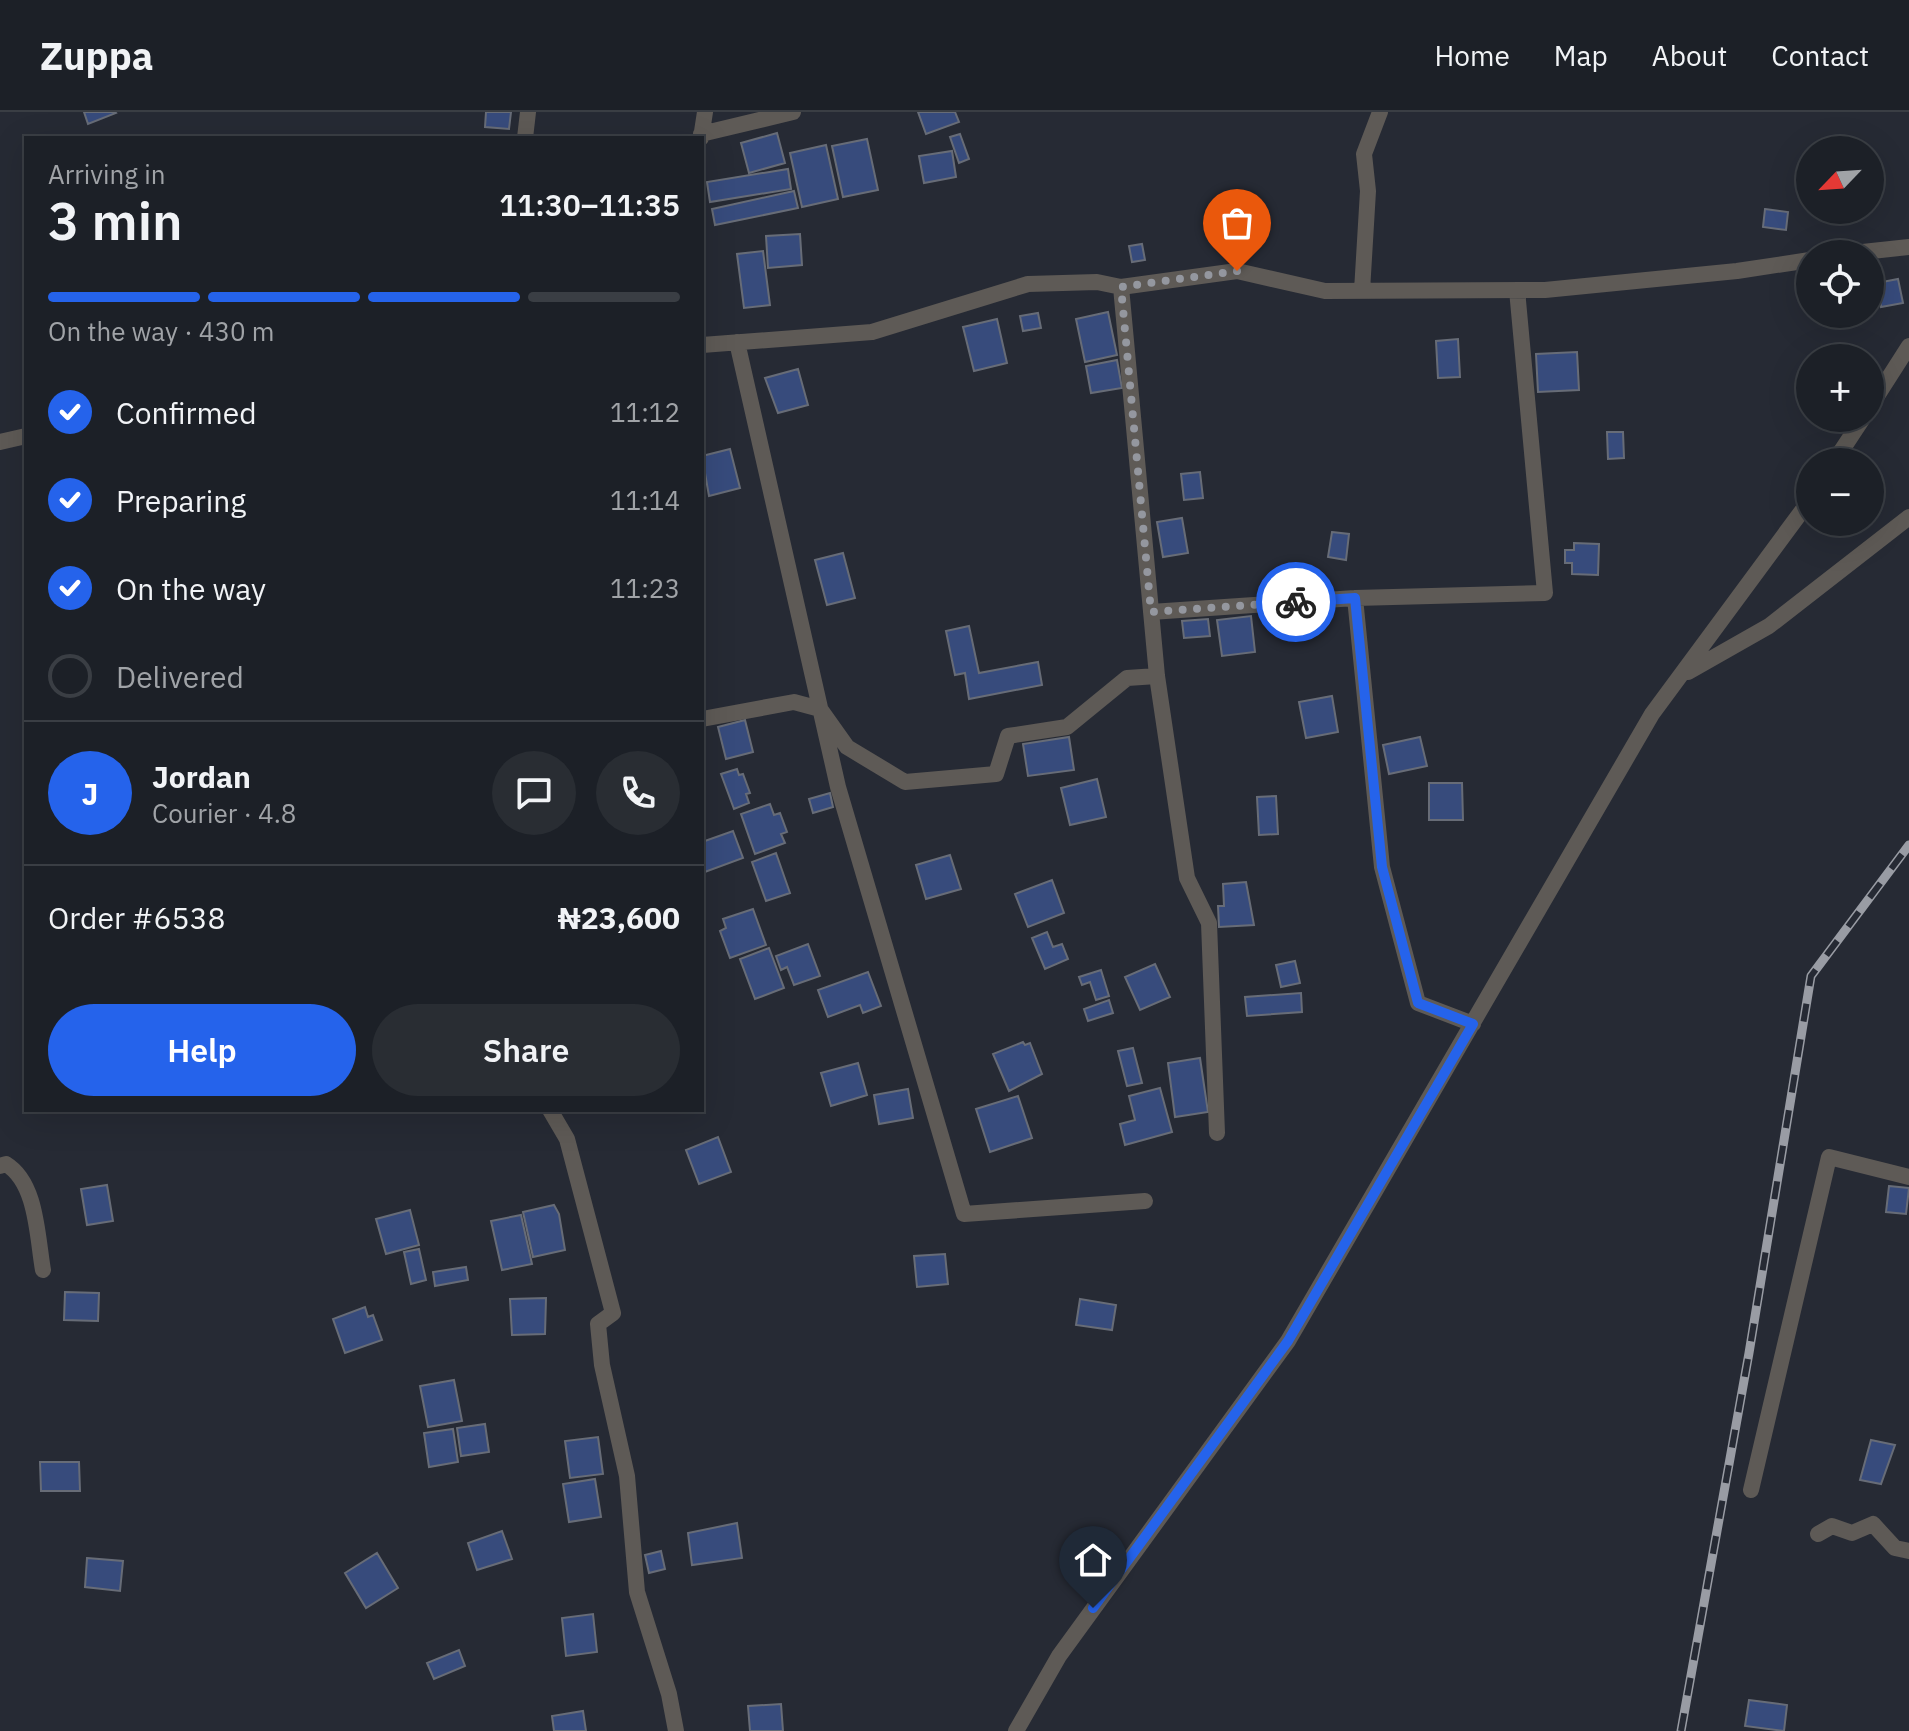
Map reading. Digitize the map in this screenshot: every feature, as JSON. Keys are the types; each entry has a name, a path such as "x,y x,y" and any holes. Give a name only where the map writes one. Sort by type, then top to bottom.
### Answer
{"street":[{"path":"525,136 528,112"},
{"path":"705,112 701,136 793,112"},
{"path":"1362,291 1368,191 1364,154 1380,112"},
{"path":"1884,250 1909,247"},
{"path":"704,345 872,332 1028,284 1097,282 1121,287 1237,271 1325,291 1517,290 1737,271 1796,262"},
{"path":"1121,287 1157,676 1187,878 1209,923 1217,1133"},
{"path":"1151,612 1355,598 1545,593 1517,290"},
{"path":"737,342 838,787 964,1214 1145,1201"},
{"path":"1884,385 1909,346"},
{"path":"0,442 24,436"},
{"path":"1680,677 1769,626 1909,517"},
{"path":"1016,1731 1059,1656 1288,1341 1652,714 1796,519"},
{"path":"1355,598 1382,867 1418,1003 1473,1024"},
{"path":"704,719 794,702 820,709 847,747 905,782 996,774 1008,736 1067,727 1127,678 1157,676"},
{"path":"551,1112 567,1139 613,1313 598,1324 602,1365 627,1476 637,1592 669,1694 676,1731"},
{"path":"1751,1490 1829,1157 1909,1177"},
{"path":"0,1166 6,1164 20,1172 28,1192 43,1270"},
{"path":"1818,1534 1832,1526 1852,1533 1873,1524 1895,1548 1909,1551"}],"building":[{"path":"84,112 115,112 116,113 88,124"},
{"path":"486,112 511,112 509,129 485,127"},
{"path":"918,112 955,112 959,122 926,134"},
{"path":"777,133 785,163 749,173 741,143"},
{"path":"960,134 969,159 959,163 950,137"},
{"path":"867,139 878,190 843,197 832,146"},
{"path":"826,145 838,199 802,207 790,153"},
{"path":"952,151 956,177 924,183 919,156"},
{"path":"788,169 791,189 710,202 707,182"},
{"path":"794,191 798,208 715,225 712,209"},
{"path":"1765,209 1788,212 1786,230 1763,227"},
{"path":"800,234 802,265 768,268 766,236"},
{"path":"1142,244 1145,260 1132,262 1129,246"},
{"path":"763,251 770,305 744,308 737,254"},
{"path":"1898,279 1903,303 1884,306 1884,282"},
{"path":"1108,312 1117,355 1085,362 1076,319"},
{"path":"1038,313 1041,328 1023,331 1020,316"},
{"path":"997,319 1007,363 974,371 963,327"},
{"path":"1458,339 1460,377 1438,378 1436,341"},
{"path":"1577,352 1579,390 1538,392 1536,354"},
{"path":"1117,360 1122,388 1091,393 1086,366"},
{"path":"798,369 808,405 778,413 765,378"},
{"path":"1607,432 1623,432 1624,458 1608,459"},
{"path":"730,449 740,488 709,496 704,456"},
{"path":"1200,472 1203,498 1184,500 1181,474"},
{"path":"1182,518 1188,553 1163,557 1157,522"},
{"path":"1332,532 1349,534 1346,560 1328,557"},
{"path":"1574,543 1599,544 1598,575 1572,574 1572,563 1565,563 1565,550 1574,550"},
{"path":"843,553 855,598 827,605 815,560"},
{"path":"1251,616 1255,652 1222,656 1217,620"},
{"path":"1208,619 1210,636 1184,638 1182,621"},
{"path":"969,626 979,673 1038,662 1042,685 969,699 965,673 955,675 946,631"},
{"path":"1332,696 1338,732 1306,738 1299,702"},
{"path":"745,720 753,752 726,759 718,727"},
{"path":"1069,737 1074,770 1028,776 1023,744"},
{"path":"1420,737 1427,766 1389,774 1383,745"},
{"path":"737,769 739,775 743,774 750,793 746,794 749,803 734,809 721,774"},
{"path":"1097,779 1106,817 1070,825 1061,788"},
{"path":"1429,783 1462,783 1463,820 1429,820"},
{"path":"830,793 833,807 813,813 809,799"},
{"path":"1276,796 1278,834 1259,835 1257,797"},
{"path":"770,804 774,815 780,813 787,832 781,834 785,843 755,854 741,814"},
{"path":"733,831 743,858 704,872 704,841"},
{"path":"776,853 790,893 766,901 752,862"},
{"path":"950,855 961,889 926,899 916,865"},
{"path":"1052,880 1064,913 1028,927 1015,894"},
{"path":"1246,882 1254,925 1219,927 1218,906 1224,906 1223,884"},
{"path":"753,909 766,945 730,958 720,931 726,928 723,919"},
{"path":"1047,932 1053,947 1062,944 1068,959 1045,969 1032,938"},
{"path":"808,944 820,976 794,985 787,967 781,970 776,956"},
{"path":"769,948 784,988 755,999 740,959"},
{"path":"1295,961 1300,983 1281,987 1276,965"},
{"path":"1155,964 1170,997 1140,1010 1125,977"},
{"path":"1101,970 1109,996 1096,1000 1090,982 1082,985 1079,977"},
{"path":"868,972 881,1006 863,1013 860,1005 828,1017 818,990"},
{"path":"1301,993 1302,1012 1247,1016 1245,997"},
{"path":"1109,1000 1113,1013 1088,1021 1084,1009"},
{"path":"1023,1042 1025,1045 1030,1043 1042,1074 1009,1091 993,1054"},
{"path":"1133,1048 1142,1083 1127,1086 1118,1051"},
{"path":"1200,1058 1208,1112 1175,1117 1168,1063"},
{"path":"858,1063 867,1095 831,1106 821,1073"},
{"path":"1160,1088 1172,1132 1125,1145 1120,1124 1135,1120 1129,1096"},
{"path":"908,1089 913,1118 879,1124 874,1095"},
{"path":"1018,1096 1032,1138 990,1152 976,1109"},
{"path":"718,1137 731,1172 699,1184 686,1150"},
{"path":"107,1185 113,1221 87,1225 81,1189"},
{"path":"1889,1186 1909,1188 1906,1214 1886,1212"},
{"path":"554,1205 559,1214 565,1250 533,1257 523,1212"},
{"path":"410,1210 419,1245 386,1254 376,1219"},
{"path":"521,1215 532,1264 502,1270 491,1221"},
{"path":"419,1249 426,1280 411,1284 404,1252"},
{"path":"945,1254 948,1284 917,1287 914,1256"},
{"path":"466,1267 468,1280 435,1286 433,1272"},
{"path":"65,1292 99,1293 98,1321 64,1320"},
{"path":"546,1298 545,1334 512,1335 510,1299"},
{"path":"1080,1299 1116,1305 1112,1330 1076,1325"},
{"path":"365,1307 368,1317 373,1315 382,1340 345,1353 333,1319"},
{"path":"454,1380 462,1421 428,1427 420,1386"},
{"path":"485,1424 489,1452 461,1456 457,1428"},
{"path":"453,1429 458,1462 429,1467 424,1433"},
{"path":"598,1437 603,1474 570,1478 565,1441"},
{"path":"1871,1440 1895,1445 1881,1484 1860,1480"},
{"path":"40,1462 79,1462 80,1491 41,1491"},
{"path":"595,1479 601,1517 569,1522 563,1484"},
{"path":"737,1523 742,1558 692,1565 688,1533"},
{"path":"502,1531 512,1559 477,1570 468,1543"},
{"path":"661,1551 665,1569 649,1573 645,1555"},
{"path":"377,1553 398,1588 366,1608 345,1573"},
{"path":"87,1558 123,1561 120,1591 85,1587"},
{"path":"593,1614 597,1652 566,1656 562,1618"},
{"path":"459,1650 465,1666 434,1679 427,1663"},
{"path":"1749,1700 1787,1705 1784,1731 1745,1726"},
{"path":"781,1704 783,1731 750,1731 748,1706"},
{"path":"583,1711 586,1731 554,1731 552,1716"}],"railway":[{"path":"1681,1731 1749,1353 1811,976 1909,845"}],"way so far":[{"path":"1237,271 1121,287 1151,612 1296,602"}],"route":[{"path":"1093,1608 1288,1341 1473,1024 1418,1003 1382,867 1355,598 1296,602"}]}
